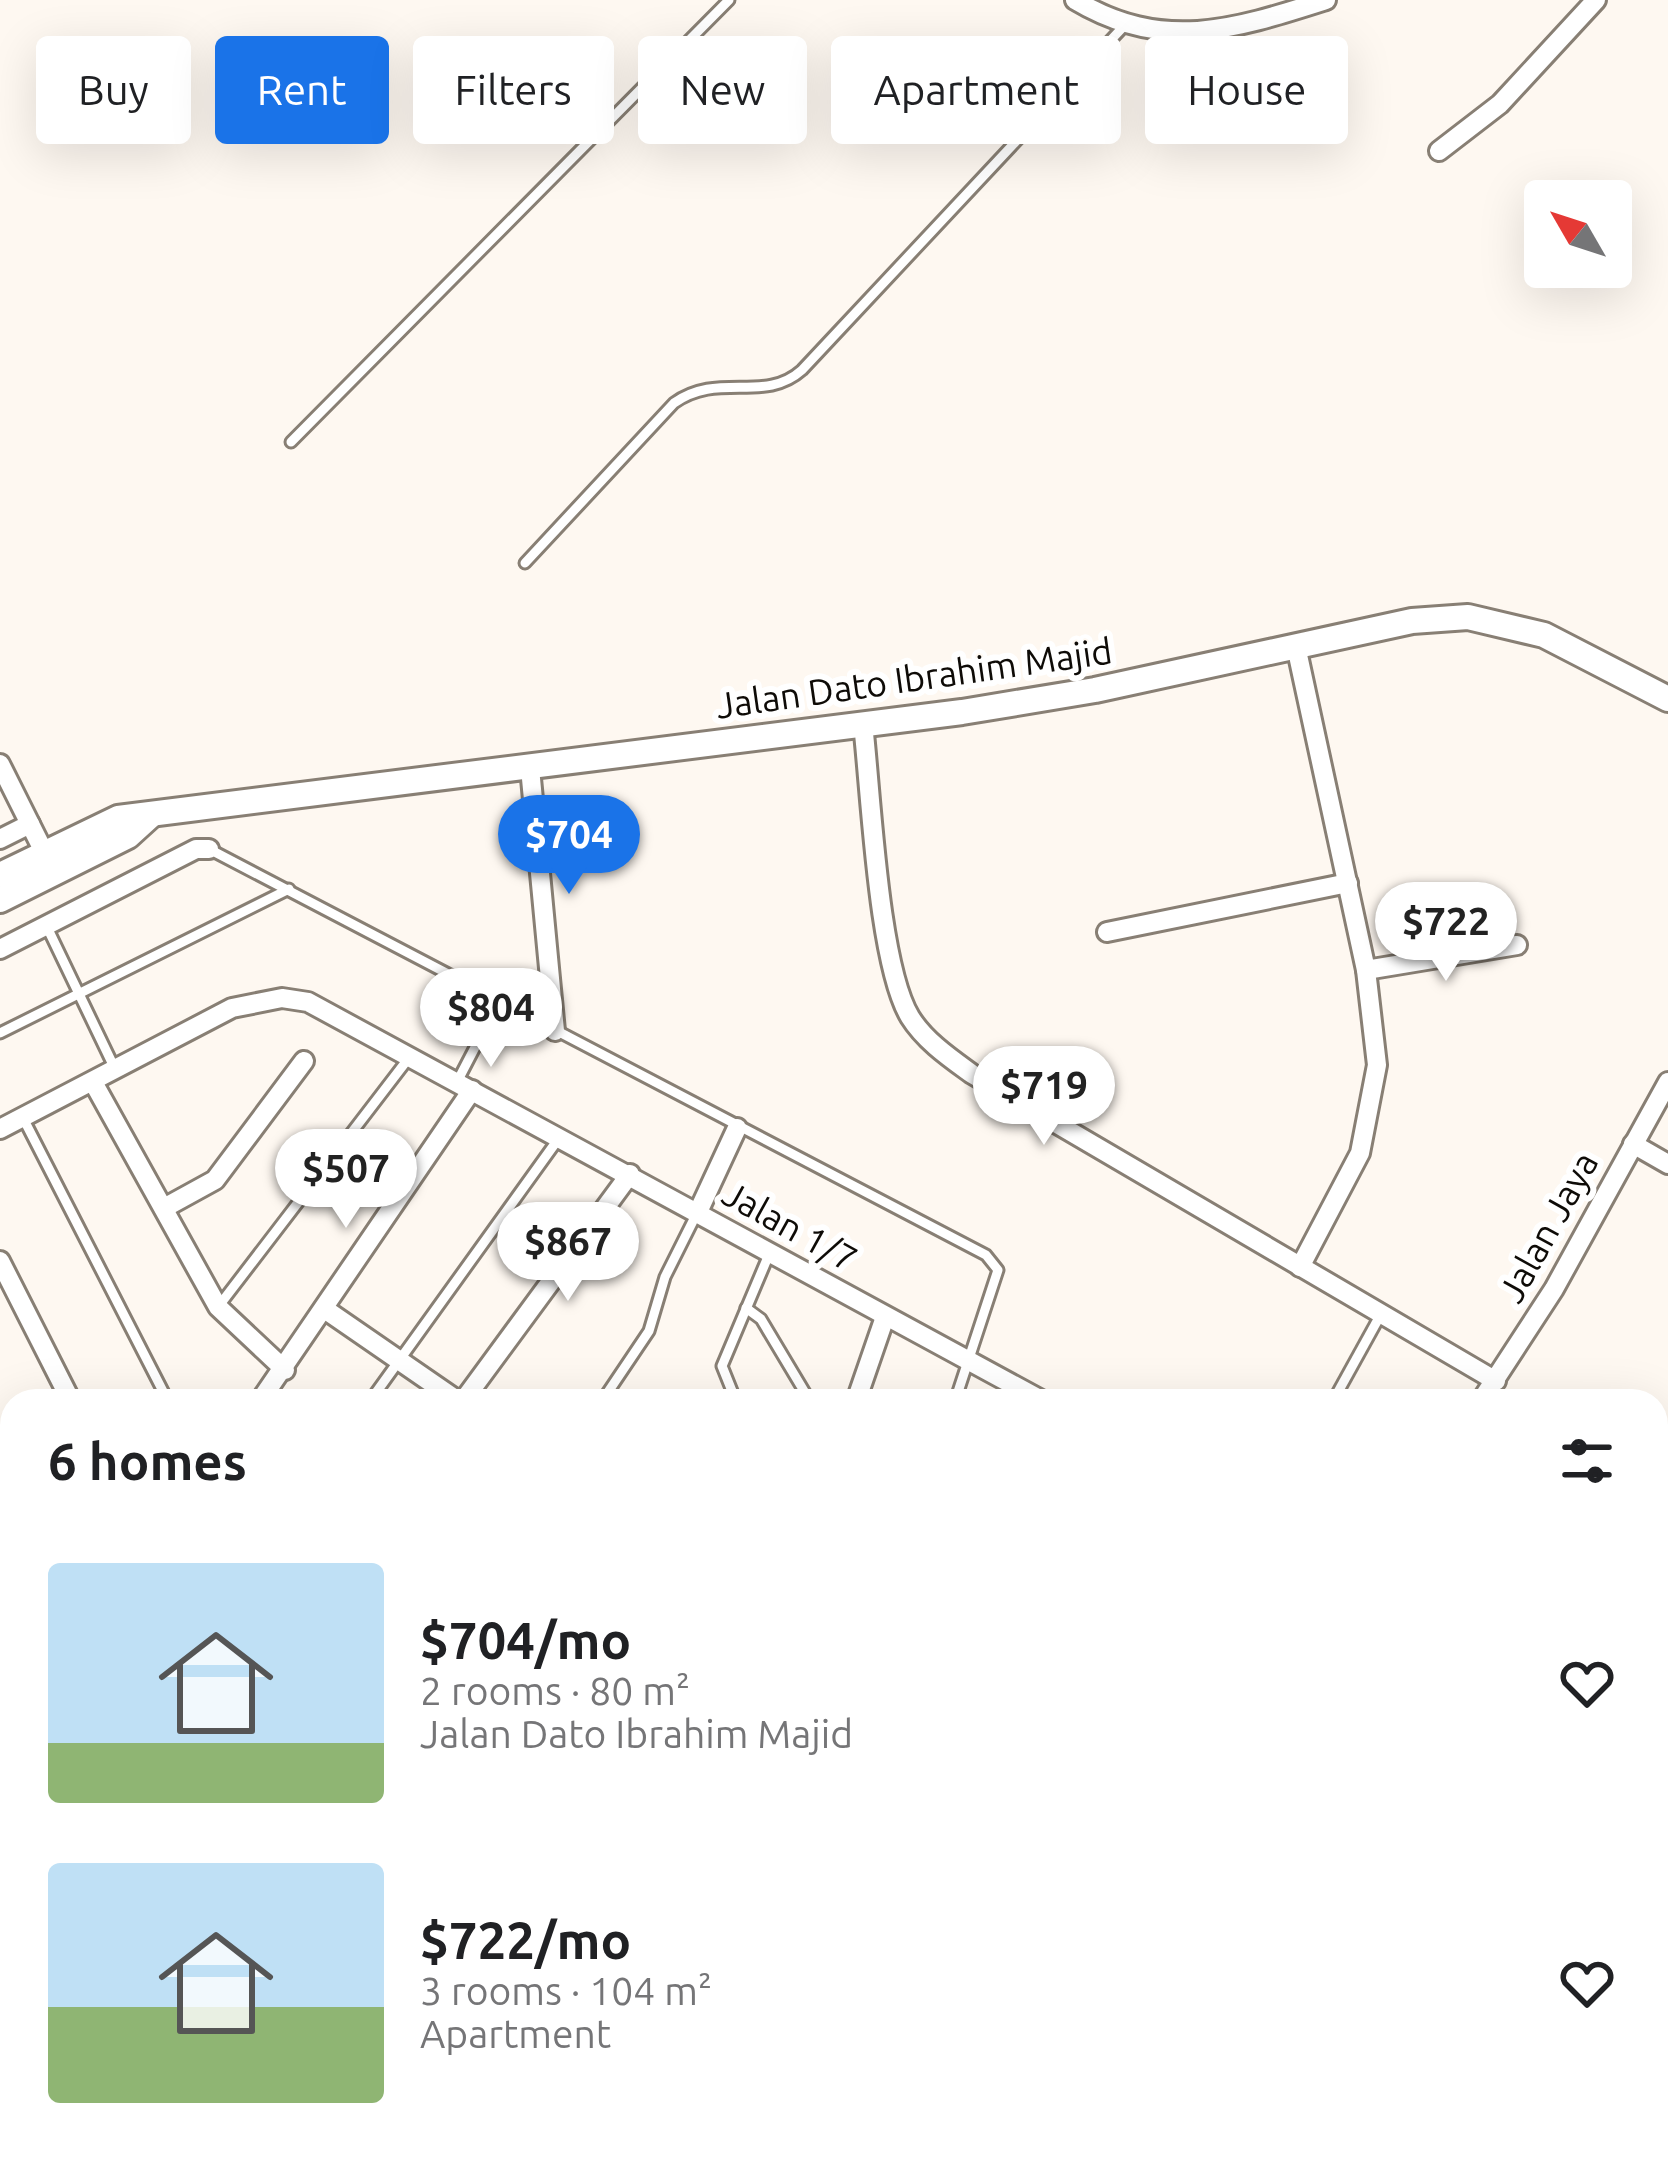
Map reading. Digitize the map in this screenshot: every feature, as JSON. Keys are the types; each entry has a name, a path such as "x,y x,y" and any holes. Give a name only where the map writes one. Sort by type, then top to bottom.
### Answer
{"street":[{"path":"1076,0 1124,26 1203,33 1326,0"},
{"path":"1439,151 1500,104 1596,0"},
{"name":"Jalan Dato Ibrahim Majid","path":"0,875 118,818 530,768 1095,690 1412,621 1492,620 1544,635 1668,699"},
{"path":"1296,646 1376,1031 1375,1095 1360,1154 1300,1267"},
{"path":"862,724 892,967 910,1016 927,1037 972,1074 1496,1381"},
{"path":"0,764 44,853"},
{"path":"530,768 555,1031"},
{"name":"Jalan Dato Ibrahim Majid","path":"0,900 128,836 150,816"},
{"path":"0,839 30,824"},
{"path":"0,949 196,850 209,849"},
{"path":"1107,932 1348,883"},
{"path":"1366,970 1516,945"},
{"name":"Jalan 1/7","path":"0,1129 232,1008 282,998 308,1002 1021,1389"},
{"path":"164,1208 215,1180 304,1060"},
{"path":"93,1082 218,1307 285,1370"},
{"name":"Jalan Jaya","path":"1490,1389 1554,1289 1668,1082"},
{"path":"270,1389 326,1310 464,1086"},
{"path":"698,1212 737,1128"},
{"path":"1633,1144 1668,1165"},
{"path":"469,1389 630,1174"},
{"path":"0,1261 65,1389"},
{"path":"326,1310 441,1389"},
{"path":"860,1389 885,1317"}],"lane":[{"path":"291,442 729,0"},
{"path":"525,563 674,403 694,389 721,384 770,388 788,383 1124,26"},
{"path":"209,849 995,1262 996,1280 960,1389"},
{"path":"0,1034 289,889"},
{"path":"46,926 116,1071"},
{"path":"464,1086 499,1001"},
{"path":"218,1307 410,1056"},
{"path":"23,1118 162,1389"},
{"path":"379,1389 560,1137"},
{"path":"610,1389 649,1330 665,1277 698,1212"},
{"path":"731,1389 722,1366 770,1252"},
{"path":"746,1308 760,1319 803,1389"},
{"path":"1340,1389 1381,1315"}]}
